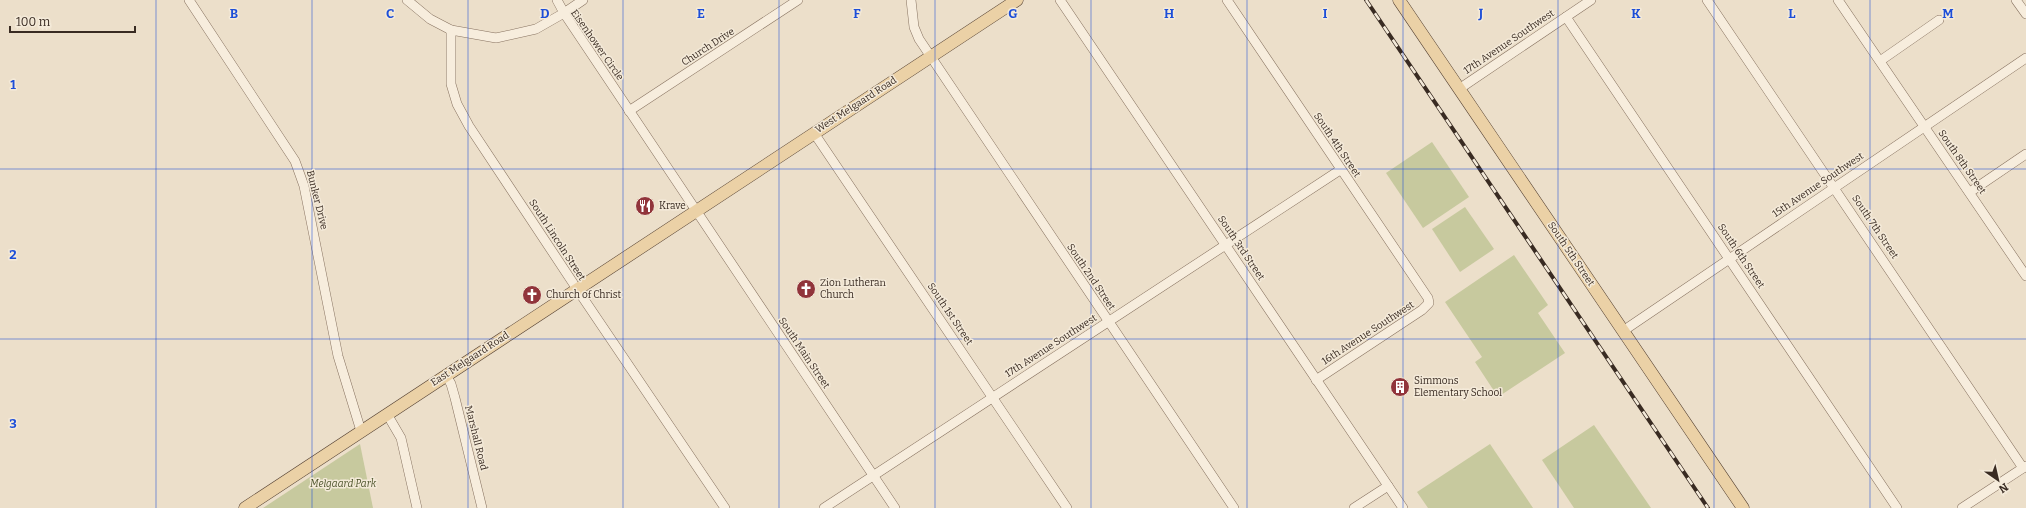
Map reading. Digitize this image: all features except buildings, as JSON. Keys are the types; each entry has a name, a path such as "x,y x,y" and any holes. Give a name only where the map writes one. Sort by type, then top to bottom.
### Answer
{"main road":[{"name":"West Melgaard Road","path":"696,211 1017,0"},
{"name":"South 5th Street","path":"1399,0 1743,508"},
{"name":"East Melgaard Road","path":"245,508 696,211"}],"street":[{"name":"Bunker Drive","path":"189,0 295,161 304,186 338,356 361,431"},
{"name":"Eisenhower Circle","path":"407,0 430,19 452,30 496,38 536,29 564,12 696,211"},
{"path":"557,0 564,12 583,0"},
{"name":"Church Drive","path":"629,111 798,0"},
{"path":"911,0 914,27 919,39 931,56"},
{"name":"South 3rd Street","path":"1060,0 1403,508"},
{"name":"South 4th Street","path":"1227,0 1340,170 1426,294 1429,303"},
{"name":"17th Avenue Southwest","path":"1459,89 1592,0"},
{"name":"South 7th Street","path":"1707,0 2025,467"},
{"name":"South 8th Street","path":"1838,0 2026,276"},
{"path":"2016,0 2026,14"},
{"name":"South 6th Street","path":"1566,18 1897,508"},
{"path":"1880,61 1939,20"},
{"name":"South Lincoln Street","path":"452,30 451,84 457,104 469,126 576,289 725,508"},
{"name":"South 2nd Street","path":"931,56 1234,508"},
{"name":"15th Avenue Southwest","path":"1623,331 2026,58"},
{"name":"South 1st Street","path":"814,133 1067,508"},
{"path":"1970,192 2026,154"},
{"name":"17th Avenue Southwest","path":"824,508 1340,170"},
{"name":"South Main Street","path":"696,211 895,508"},
{"name":"16th Avenue Southwest","path":"1316,380 1422,310 1429,303"},
{"name":"Marshall Road","path":"446,375 451,384 455,398 482,508"},
{"path":"387,414 401,438 417,508"},
{"path":"1962,508 2025,467"},
{"path":"1354,508 1388,486"}],"green space":[{"path":"1432,142 1469,197 1423,228 1386,173"},
{"path":"1465,207 1494,249 1460,272 1432,229"},
{"path":"1514,255 1548,305 1538,313 1565,353 1498,397 1475,362 1482,357 1445,302"},
{"path":"1594,425 1651,508 1574,508 1542,460"},
{"name":"Melgaard Park","path":"360,444 373,508 263,508"},
{"path":"1490,444 1533,508 1428,508 1417,492"}],"railway":[{"path":"1366,0 1708,508"}],"place":[{"name":"Krave","path":"645,206"},
{"name":"Zion Lutheran Church","path":"806,289"},
{"name":"Church of Christ","path":"532,295"},
{"name":"Simmons Elementary School","path":"1400,387"}]}
